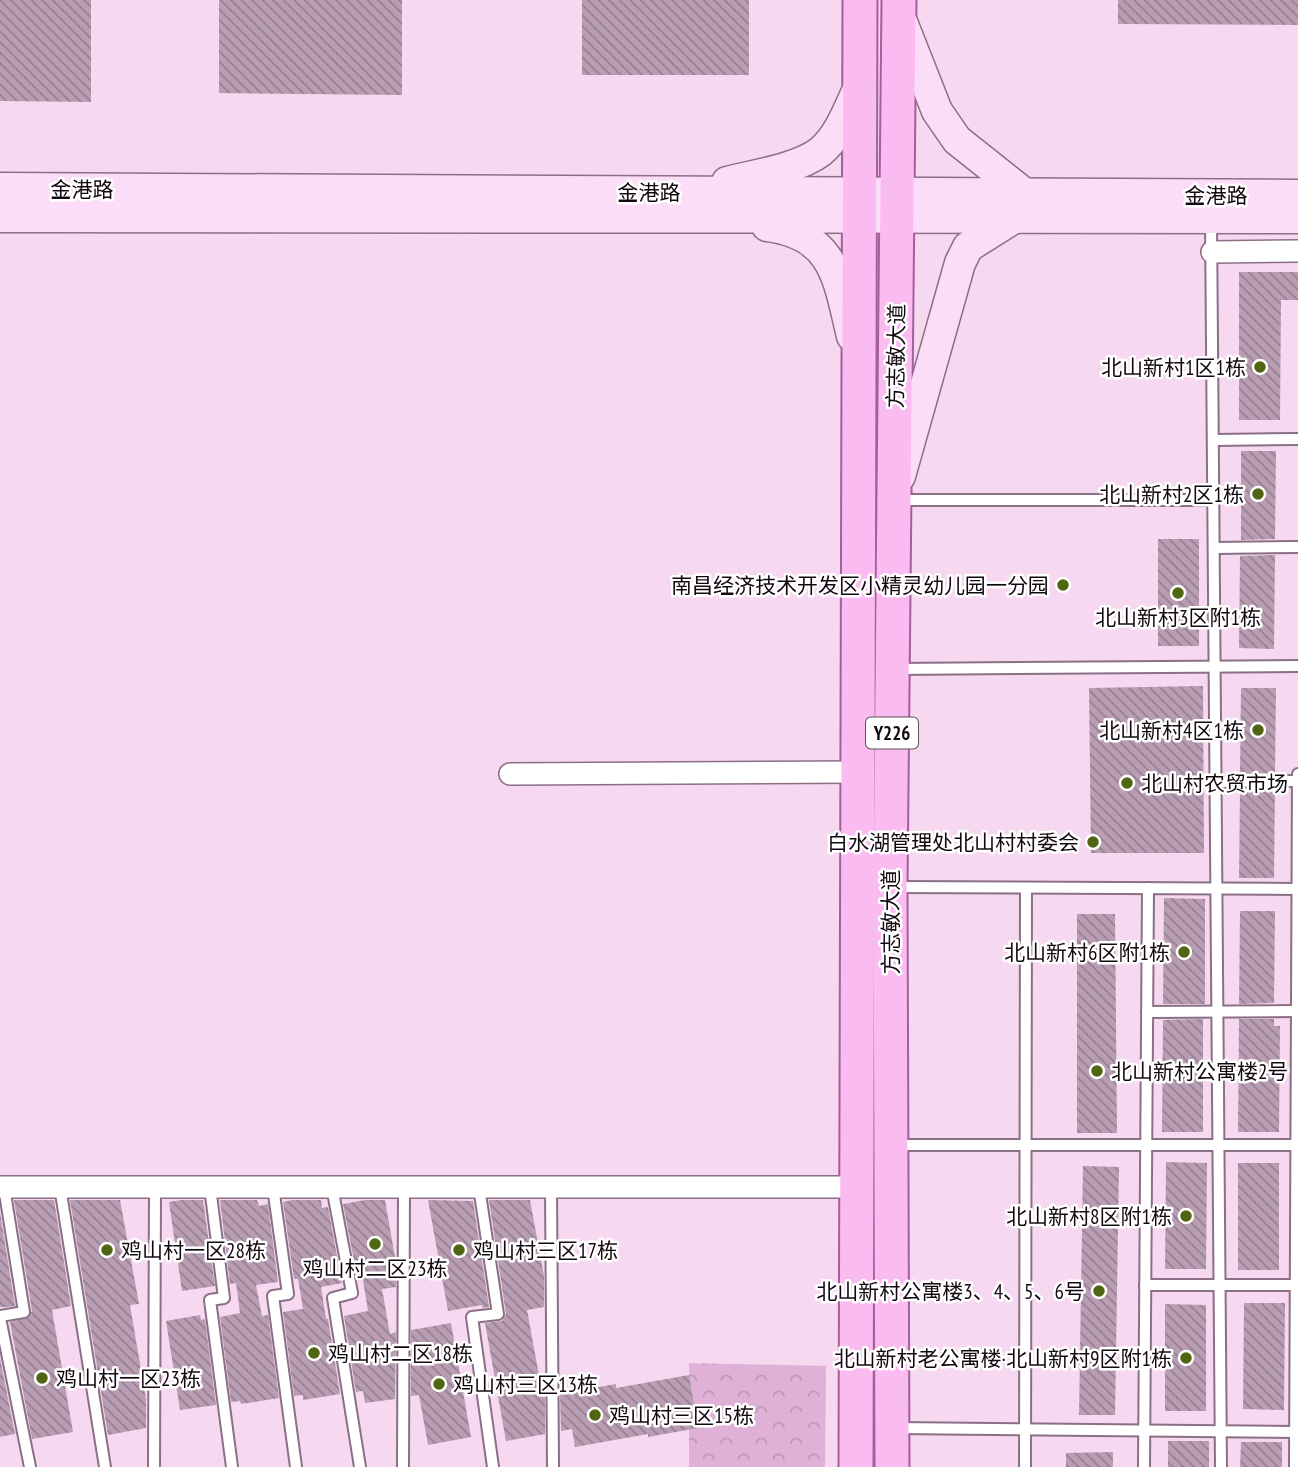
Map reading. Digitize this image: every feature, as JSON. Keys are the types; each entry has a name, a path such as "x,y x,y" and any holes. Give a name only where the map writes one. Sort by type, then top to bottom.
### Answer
{"main road":[{"name":"方志敏大道","path":"856,1467 860,0"},
{"name":"方志敏大道","path":"892,1467 890,887 898,7"},
{"path":"894,500 960,262 968,247 1020,206 957,140 937,110 898,7"},
{"path":"692,204 800,162 820,151 837,132 859,87"},
{"name":"金港路","path":"0,188 692,204 897,206 1211,206 1298,195"},
{"path":"692,204 788,229 813,240 827,257 840,285 859,367"},
{"name":"金港路","path":"0,217 692,204"},
{"name":"金港路","path":"1211,206 1298,218"}],"street":[{"path":"1212,252 1298,251"},
{"path":"510,774 858,772"},
{"path":"2,1187 858,1187"}],"lane":[{"path":"1211,206 1217,666 1221,1467"},
{"path":"1214,440 1298,439"},
{"path":"894,500 1215,500"},
{"path":"1215,548 1298,547"},
{"path":"892,669 1298,666"},
{"path":"1295,1467 1298,774"},
{"path":"1217,782 1298,781"},
{"path":"890,887 1298,889"},
{"path":"1025,1467 1026,888"},
{"path":"1144,1467 1148,888"},
{"path":"1147,1012 1297,1011"},
{"path":"891,1145 1297,1145"},
{"path":"2,1187 24,1312 0,1317 30,1467"},
{"path":"60,1187 104,1467"},
{"path":"154,1467 155,1187"},
{"path":"210,1187 224,1298 210,1300 232,1467"},
{"path":"273,1187 288,1294 272,1296 296,1467"},
{"path":"332,1187 352,1293 333,1298 360,1467"},
{"path":"404,1187 404,1467"},
{"path":"479,1187 498,1314 471,1317 493,1467"},
{"path":"551,1187 553,1467"},
{"path":"1145,1285 1297,1285"},
{"path":"892,1428 1296,1432"}],"green space":[{"path":"689,1363 826,1366 825,1467 689,1467"}],"building":[{"path":"0,0 91,0 91,102 0,101"},
{"path":"219,0 402,0 402,95 219,93"},
{"path":"582,0 749,0 749,75 582,75"},
{"path":"1118,0 1298,0 1298,25 1118,24"},
{"name":"北山新村1区1栋","path":"1239,272 1298,272 1298,300 1281,300 1280,420 1239,420"},
{"name":"北山新村2区1栋","path":"1241,451 1276,451 1275,539 1241,540"},
{"name":"北山新村3区附1栋","path":"1158,539 1199,539 1199,646 1158,646"},
{"path":"1275,555 1274,649 1239,648 1240,556"},
{"name":"北山村农贸市场","path":"1203,686 1204,853 1091,853 1089,688"},
{"name":"北山新村4区1栋","path":"1241,688 1276,688 1275,773 1240,774"},
{"path":"1275,789 1274,878 1239,878 1240,790"},
{"name":"北山新村6区附1栋","path":"1164,898 1205,899 1205,1004 1163,1004"},
{"path":"1240,911 1275,911 1274,1003 1239,1004"},
{"path":"1077,914 1115,914 1117,1133 1077,1133"},
{"path":"1203,1019 1203,1132 1162,1132 1163,1020"},
{"path":"1239,1019 1274,1019 1274,1026 1280,1026 1279,1132 1238,1132"},
{"name":"北山新村8区附1栋","path":"1166,1162 1207,1163 1206,1269 1165,1269"},
{"path":"1238,1163 1279,1163 1279,1270 1238,1270"},
{"name":"北山新村公寓楼3、4、5、6号","path":"1083,1166 1119,1167 1115,1415 1079,1415"},
{"path":"14,1200 54,1200 71,1306 52,1310 73,1432 32,1439 10,1322 28,1318 32,1311"},
{"path":"70,1200 120,1200 139,1304 130,1305 146,1399 146,1428 108,1435"},
{"path":"203,1200 215,1286 182,1291 169,1202"},
{"path":"220,1200 257,1200 259,1206 268,1204 278,1282 256,1285 262,1316 268,1315 279,1398 241,1404 240,1401 231,1402 220,1317 240,1313 236,1283 230,1284"},
{"path":"321,1200 322,1208 328,1207 342,1283 321,1287 340,1394 303,1400 303,1395 294,1396 283,1312 303,1309 298,1279 294,1279 283,1202"},
{"path":"385,1200 396,1263 396,1287 382,1289 390,1334 396,1332 395,1399 365,1403 363,1391 356,1392 344,1316 368,1311 363,1280 358,1281 343,1204"},
{"name":"鸡山村三区17栋","path":"428,1200 473,1201 489,1307 483,1308 482,1305 448,1311"},
{"path":"489,1200 530,1200 544,1276 544,1307 527,1310 545,1397 545,1434 506,1441 485,1323 502,1321 506,1314"},
{"path":"0,1212 15,1306 7,1307 0,1307"},
{"path":"1244,1303 1285,1303 1284,1410 1243,1409"},
{"name":"北山新村老公寓楼·北山新村9区附1栋","path":"1165,1304 1206,1305 1206,1411 1165,1411"},
{"path":"200,1315 201,1320 205,1319 216,1405 180,1410 166,1321"},
{"name":"鸡山村三区13栋","path":"451,1323 471,1437 428,1445 419,1395 411,1396 411,1330"},
{"path":"0,1358 15,1434 0,1437"},
{"path":"689,1375 698,1428 575,1447 572,1429 561,1431 560,1394 616,1384 616,1388"},
{"path":"1168,1441 1209,1441 1209,1467 1168,1467"},
{"path":"1241,1442 1282,1442 1282,1467 1240,1467"},
{"path":"1113,1452 1113,1467 1066,1467 1066,1453"}],"place":[{"name":"北山新村1区1栋","path":"1260,367"},
{"name":"北山新村2区1栋","path":"1258,494"},
{"name":"南昌经济技术开发区小精灵幼儿园一分园","path":"1063,585"},
{"name":"北山新村3区附1栋","path":"1178,593"},
{"name":"北山新村4区1栋","path":"1258,730"},
{"name":"北山村农贸市场","path":"1127,783"},
{"name":"白水湖管理处北山村村委会","path":"1093,842"},
{"name":"北山新村6区附1栋","path":"1184,952"},
{"name":"北山新村公寓楼2号","path":"1097,1071"},
{"name":"北山新村8区附1栋","path":"1186,1216"},
{"name":"鸡山村二区23栋","path":"375,1244"},
{"name":"鸡山村一区28栋","path":"107,1250"},
{"name":"鸡山村三区17栋","path":"459,1250"},
{"name":"北山新村公寓楼3、4、5、6号","path":"1099,1291"},
{"name":"鸡山村二区18栋","path":"314,1353"},
{"name":"北山新村老公寓楼·北山新村9区附1栋","path":"1186,1358"},
{"name":"鸡山村一区23栋","path":"42,1378"},
{"name":"鸡山村三区13栋","path":"439,1384"},
{"name":"鸡山村三区15栋","path":"595,1415"}]}
